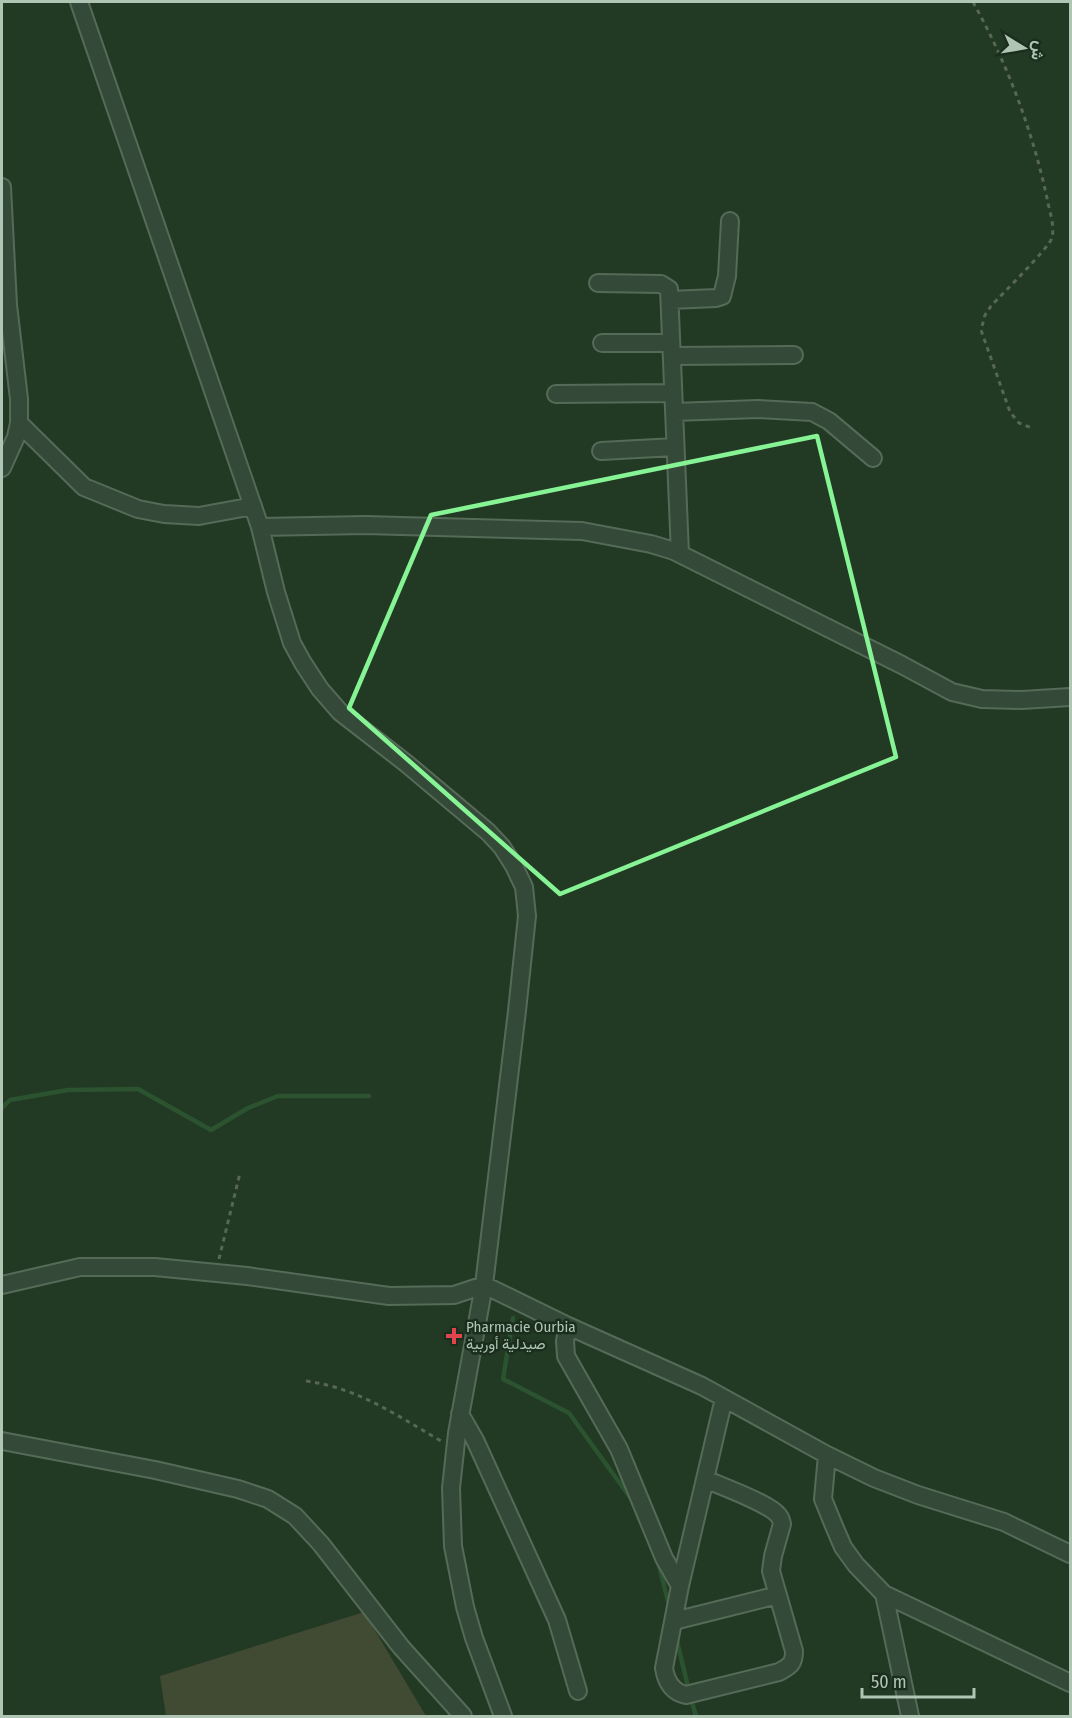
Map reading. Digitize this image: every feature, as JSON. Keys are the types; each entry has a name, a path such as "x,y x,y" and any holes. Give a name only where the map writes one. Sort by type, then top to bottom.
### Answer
{"street":[{"path":"79,2 260,527 276,592 292,643 320,689 340,712 488,831 508,856 524,887 526,928 484,1285 460,1414 451,1488 453,1546 459,1578 474,1638 503,1716"},
{"path":"2,187 20,423 2,468"},
{"path":"670,300 722,296 727,276 730,221"},
{"path":"598,283 661,284 669,289 680,554"},
{"path":"602,343 672,350 794,355"},
{"path":"2,351 14,363"},
{"path":"556,394 673,393"},
{"path":"674,412 758,410 812,412 829,421 873,458"},
{"path":"20,423 69,469 84,487 138,509 164,514 199,516 253,506"},
{"path":"601,451 675,447"},
{"path":"260,527 365,525 582,531 651,544 680,554 952,692 982,699 1022,700 1071,697"},
{"path":"2,1285 80,1267 155,1267 389,1296 454,1295 484,1285 568,1326 702,1386 827,1455 874,1478 918,1495 1004,1522 1071,1554"},
{"path":"568,1326 567,1356 619,1449 664,1558 680,1586"},
{"path":"705,1479 763,1506 777,1514 780,1519 782,1524 772,1556 771,1571 794,1651 794,1659 790,1666 779,1672 686,1695 681,1694 667,1682 664,1668 680,1586 705,1479 724,1398"},
{"path":"460,1414 475,1440 557,1620 578,1691"},
{"path":"2,1441 176,1475 238,1489 268,1499 295,1516 321,1544 401,1647 463,1716"},
{"path":"827,1455 823,1499 834,1527 843,1547 856,1565 884,1594 1071,1683"},
{"path":"884,1594 910,1716"},
{"path":"674,1621 778,1595"}],"path":[{"path":"974,2 1000,55 1025,120 1053,226 1049,243 991,306 985,315 981,330 1010,412 1019,423 1032,428"},
{"path":"216,1273 240,1173"},
{"path":"306,1381 329,1384 352,1392 455,1450"}],"highlighted area":[{"path":"817,436 896,757 560,894 349,708 431,515"}],"green space":[{"path":"364,1612 426,1716 166,1716 160,1676"}],"waterway":[{"path":"2,1108 10,1100 68,1090 138,1089 211,1130 248,1108 278,1096 369,1096"},
{"path":"513,1318 503,1379 569,1413 632,1500"},
{"path":"658,1562 670,1609"},
{"path":"676,1637 689,1691"},
{"path":"691,1699 696,1716"}],"place":[{"name":"Pharmacie Ourbia صيدلية أوربية","path":"454,1336"}]}
